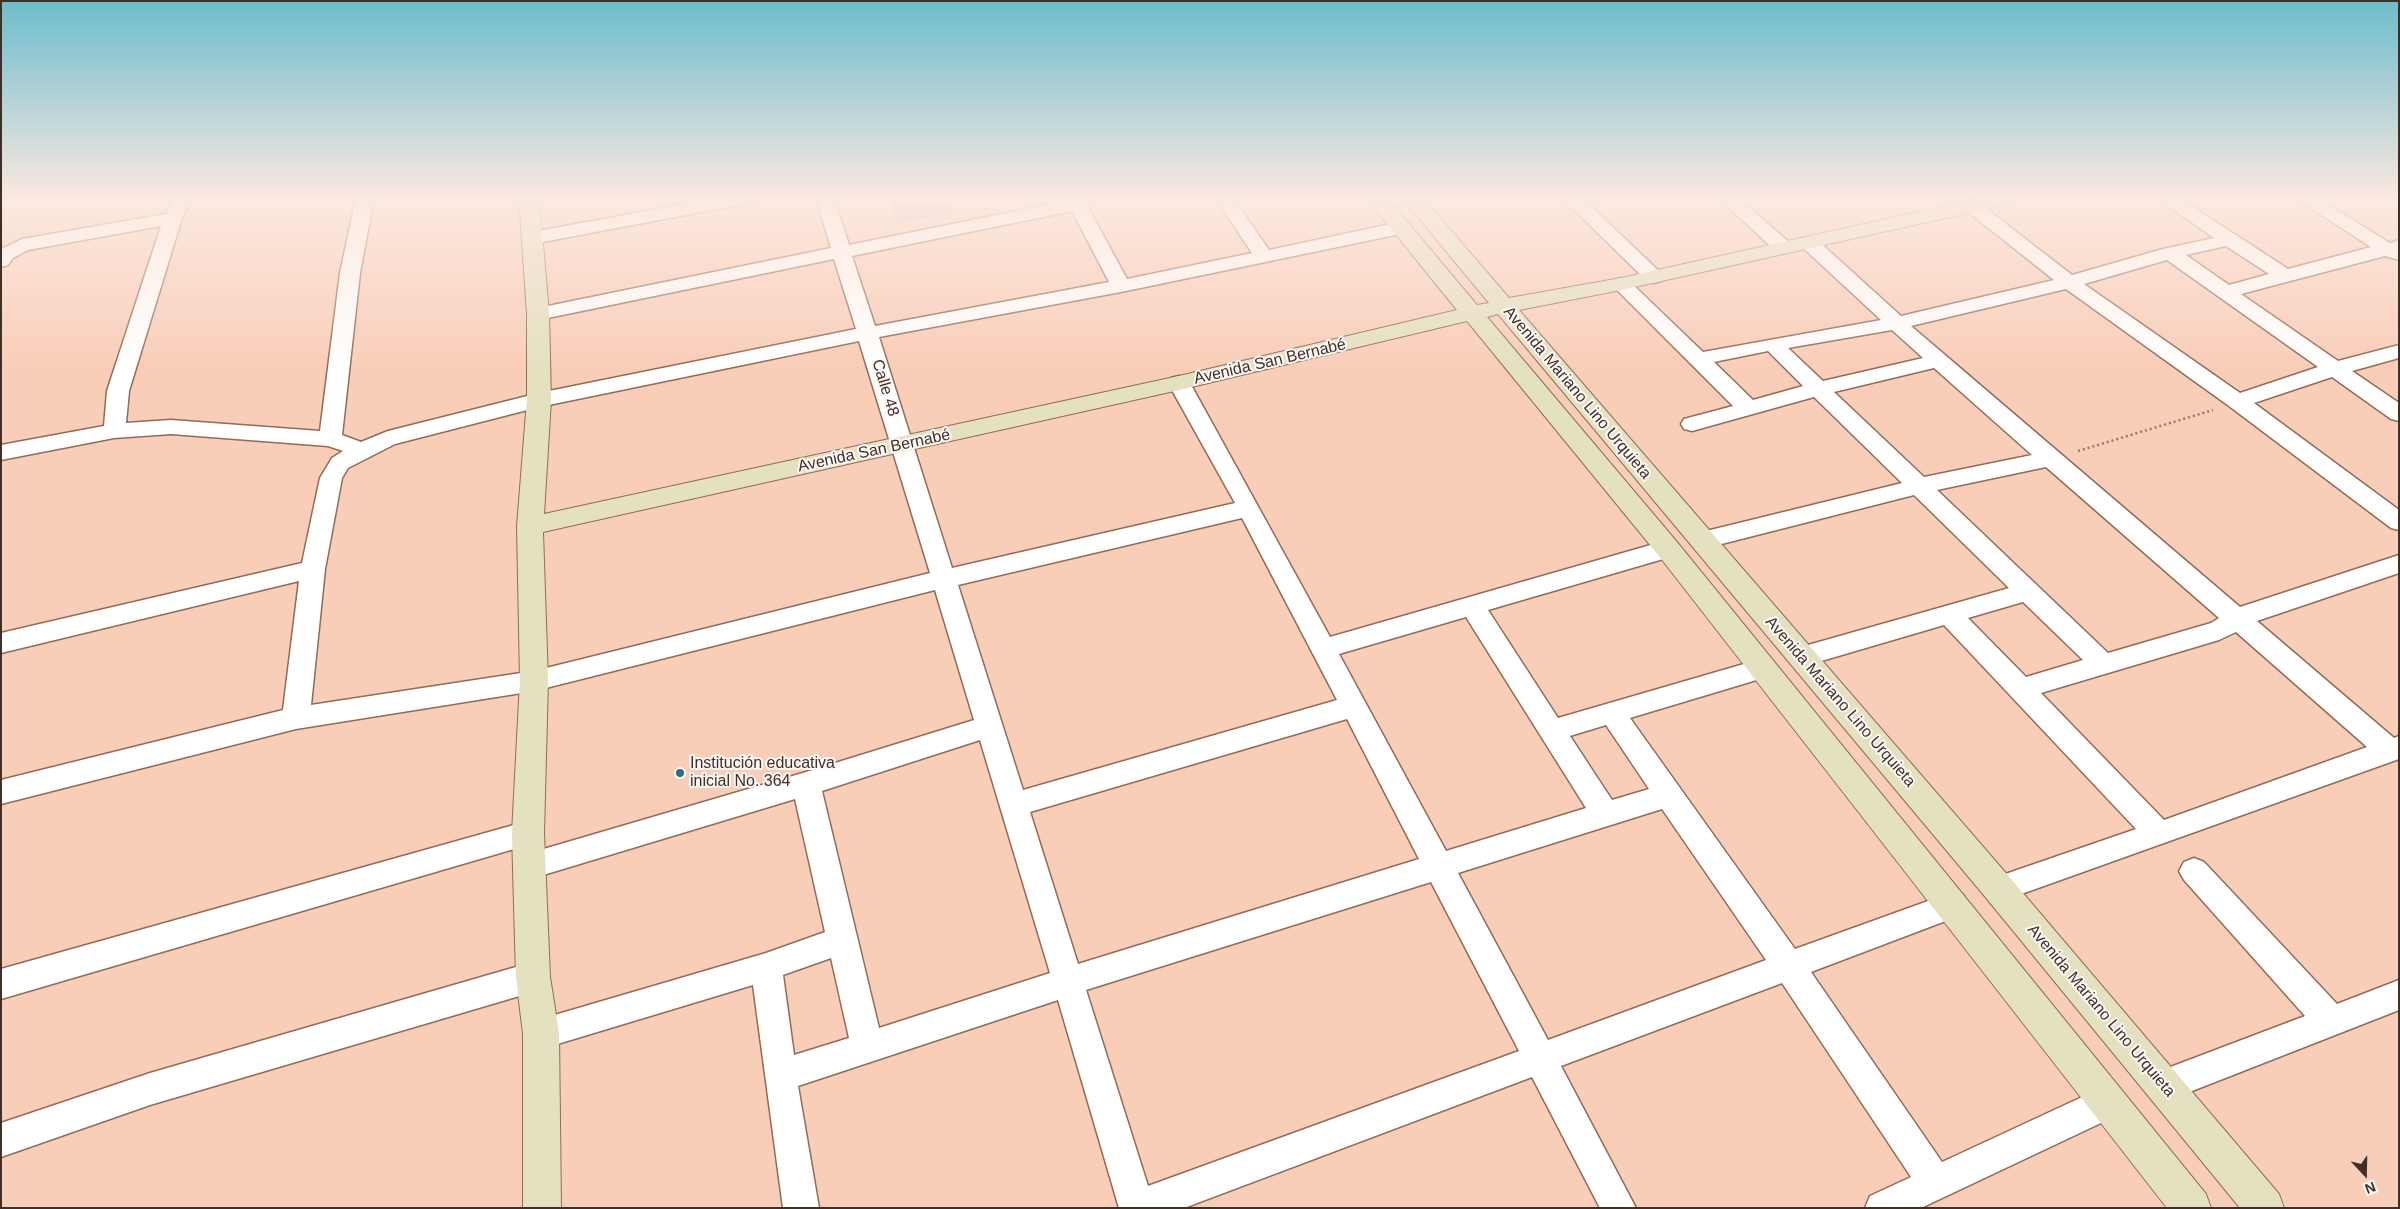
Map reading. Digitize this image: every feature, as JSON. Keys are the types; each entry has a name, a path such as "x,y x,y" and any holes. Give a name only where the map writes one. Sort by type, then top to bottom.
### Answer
{"street":[{"path":"114,431 118,391 161,254"},
{"path":"330,439 354,254"},
{"path":"533,254 538,314 539,400 530,526 534,682 528,832 533,977 541,1034 542,1208"},
{"path":"538,314 835,254"},
{"name":"Calle 48","path":"842,254 990,726 1137,1208"},
{"path":"1104,254 1121,286"},
{"path":"296,718 313,569 331,478 340,463 362,450 388,438 539,400 868,334 1121,286 1271,254"},
{"name":"Avenida Mariano Lino Urquieta","path":"1423,254 1668,549 1761,669 1953,905 2192,1208"},
{"name":"Avenida Mariano Lino Urquieta","path":"1460,254 1999,889 2265,1208"},
{"path":"1631,254 1654,276"},
{"name":"Avenida San Bernabé","path":"530,526 1179,384 1504,306 1621,284 1750,254"},
{"path":"1821,254 1938,361 2237,620 2394,748"},
{"path":"2034,254 2069,282 2237,401 2399,522"},
{"path":"1699,359 1772,344 1897,324 2069,282 2165,254"},
{"path":"2172,254 2399,414"},
{"path":"2251,254 2283,276"},
{"path":"2225,292 2283,276 2376,254"},
{"path":"1621,284 1699,359 1748,410"},
{"path":"1772,344 2103,664"},
{"path":"2237,401 2334,369 2399,351"},
{"path":"1692,424 1818,389 1938,361"},
{"path":"1179,384 1249,508 1619,1208"},
{"path":"1,453 114,431 171,427 330,439 362,450"},
{"path":"1702,540 1920,486 2052,458"},
{"path":"1,792 296,718 534,682 943,579 1249,508"},
{"path":"1323,649 1668,549"},
{"path":"2021,689 2219,630 2256,610 2399,564"},
{"path":"1,643 313,569"},
{"path":"1801,657 2028,591"},
{"path":"1472,606 1550,731 1605,814"},
{"path":"1949,614 2160,834"},
{"path":"1550,731 1761,669"},
{"path":"1014,804 1354,706"},
{"path":"1612,712 1788,965 1936,1184"},
{"path":"530,866 806,784 990,726"},
{"path":"1999,889 2160,834 2394,748"},
{"path":"806,784 844,940 866,1047"},
{"path":"780,1076 1067,982 1668,795"},
{"path":"1,984 528,832"},
{"path":"2194,871 2332,1022"},
{"path":"1137,1208 1953,905"},
{"path":"541,1034 766,966 844,940"},
{"path":"766,966 780,1076 801,1208"},
{"path":"1,1140 150,1089 533,977"},
{"path":"2164,1086 2399,995"},
{"path":"1882,1208 2108,1102"}],"path":[{"path":"2052,458 2203,414 2237,401"}],"place":[{"name":"Institución educativa inicial No. 364","path":"680,773"}]}
